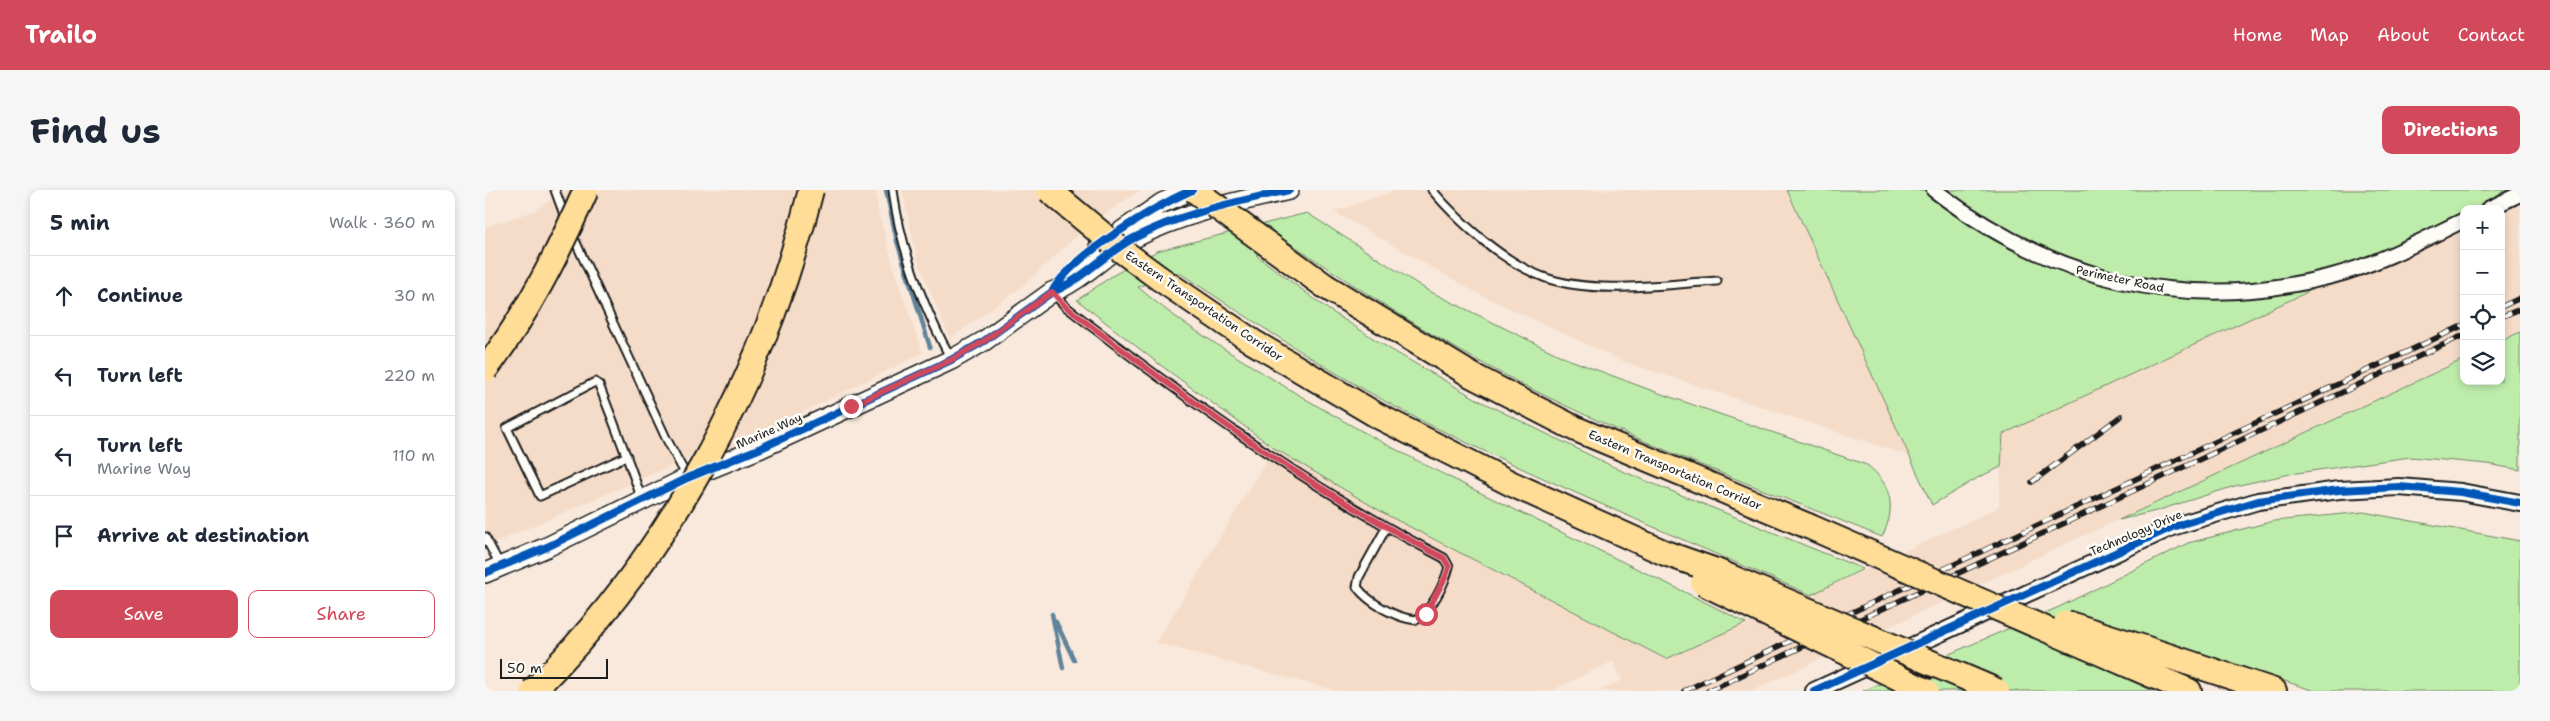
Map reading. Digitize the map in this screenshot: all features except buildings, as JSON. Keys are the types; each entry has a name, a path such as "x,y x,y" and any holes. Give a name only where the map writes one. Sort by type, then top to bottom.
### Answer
{"highway":[{"path":"485,370 527,306 559,249 586,190"},
{"path":"533,691 607,608 645,557 713,446 752,367 784,285 811,190"},
{"name":"Eastern Transportation Corridor","path":"1049,190 1121,250 1159,278 1253,342 1378,416 1512,484 1665,553 1709,577"},
{"name":"Eastern Transportation Corridor","path":"1193,190 1325,286 1471,375 1577,429 1948,585 2132,655 2189,691"},
{"path":"1709,577 1926,691"},
{"path":"1709,577 1997,691"},
{"path":"2132,655 2274,691"}],"main road":[{"name":"Marine Way","path":"1052,292 1059,279 1123,228 1162,204 1193,190"},
{"name":"Marine Way","path":"493,569 547,547 687,478 761,448 951,360 984,341 1052,292 1065,287 1098,260 1132,239 1163,224 1208,209 1289,190"}],"street":[{"name":"Perimeter Road","path":"1934,190 1961,210 2007,239 2071,268 2116,280 2163,289 2212,292 2257,291 2333,276 2374,262 2460,222"},
{"path":"2497,205 2520,194"},
{"name":"Technology Drive","path":"1813,691 2172,527 2258,501 2339,490 2399,487 2461,492 2520,503"}],"lane":[{"path":"555,190 579,254 604,302 665,438 687,478"},
{"path":"893,190 911,263 933,325 951,360"},
{"path":"1433,190 1474,233 1518,263 1547,278 1615,288 1717,281"},
{"path":"1052,292 1065,306 1159,380 1269,455 1385,528 1444,558 1449,567 1446,576 1426,614 1416,620 1406,619 1365,597 1357,587 1359,577 1385,528"},
{"path":"627,456 540,496 507,428 595,382 599,385 627,456 642,500"},
{"path":"485,537 493,569"}],"shaded area":[{"path":"566,190 876,190 878,211 897,279 923,353 738,444 694,456 485,547 485,227 534,211"},
{"path":"902,190 1141,190 1106,213 1068,244 1024,285 950,339 918,262"},
{"path":"1396,190 1786,190 1910,456 1625,362 1479,294 1334,212"},
{"path":"2520,193 2520,332 2505,338 2505,250 2505,206"},
{"path":"2460,221 2460,360 1752,691 1600,691 1622,680 1613,661 1551,691 1337,691 1156,643 1274,448 1387,515 1666,659 1811,595 1995,509 1999,505 2003,434"}],"green space":[{"path":"1787,190 2520,190 2492,205 2460,205 2460,221 2003,434 2001,467 1979,477 1932,505"},
{"path":"1307,213 1427,290 1565,358 1653,391 1867,465 1882,481 1887,489 1889,498 1889,517 1882,537 1745,483 1564,405 1460,351 1372,297 1287,241 1256,255 1329,310 1390,349 1482,402 1622,471 1863,569 1811,595 1569,490 1426,423 1330,370 1178,272 1138,287 1184,323 1324,410 1383,443 1746,623 1666,659 1387,515 1274,448 1159,364 1077,300 1112,276 1157,251"},
{"path":"2520,332 2520,470 2488,464 2410,457 2290,474 2235,486 2156,511 2119,520 2460,361 2460,385 2505,385 2505,339"},
{"path":"2363,512 2520,541 2520,691 2315,691 2130,630 2090,662 2153,691 1863,691 2059,607 2188,543 2274,521"}],"waterway":[{"path":"886,190 897,241 930,347"},
{"path":"1052,614 1063,668"},
{"path":"1056,622 1074,660"}],"railway":[{"path":"2505,305 2520,298"},
{"path":"2505,315 2520,309"},
{"path":"1684,691 2460,327"},
{"path":"1708,691 2460,337"},
{"path":"2032,482 2121,416"}],"cycle path":[{"path":"1052,292 1062,278 1095,248 1136,220 1192,190"},
{"path":"485,573 547,547 687,478 761,448 951,360 984,341 1052,292 1072,282 1132,239 1189,215 1289,190"},
{"path":"1814,691 2172,527 2258,501 2339,490 2399,487 2461,492 2520,503"}],"route":[{"path":"851,406 951,360 1017,319 1052,292 1065,306 1159,380 1269,455 1385,528 1444,558 1449,567 1426,614"}]}
